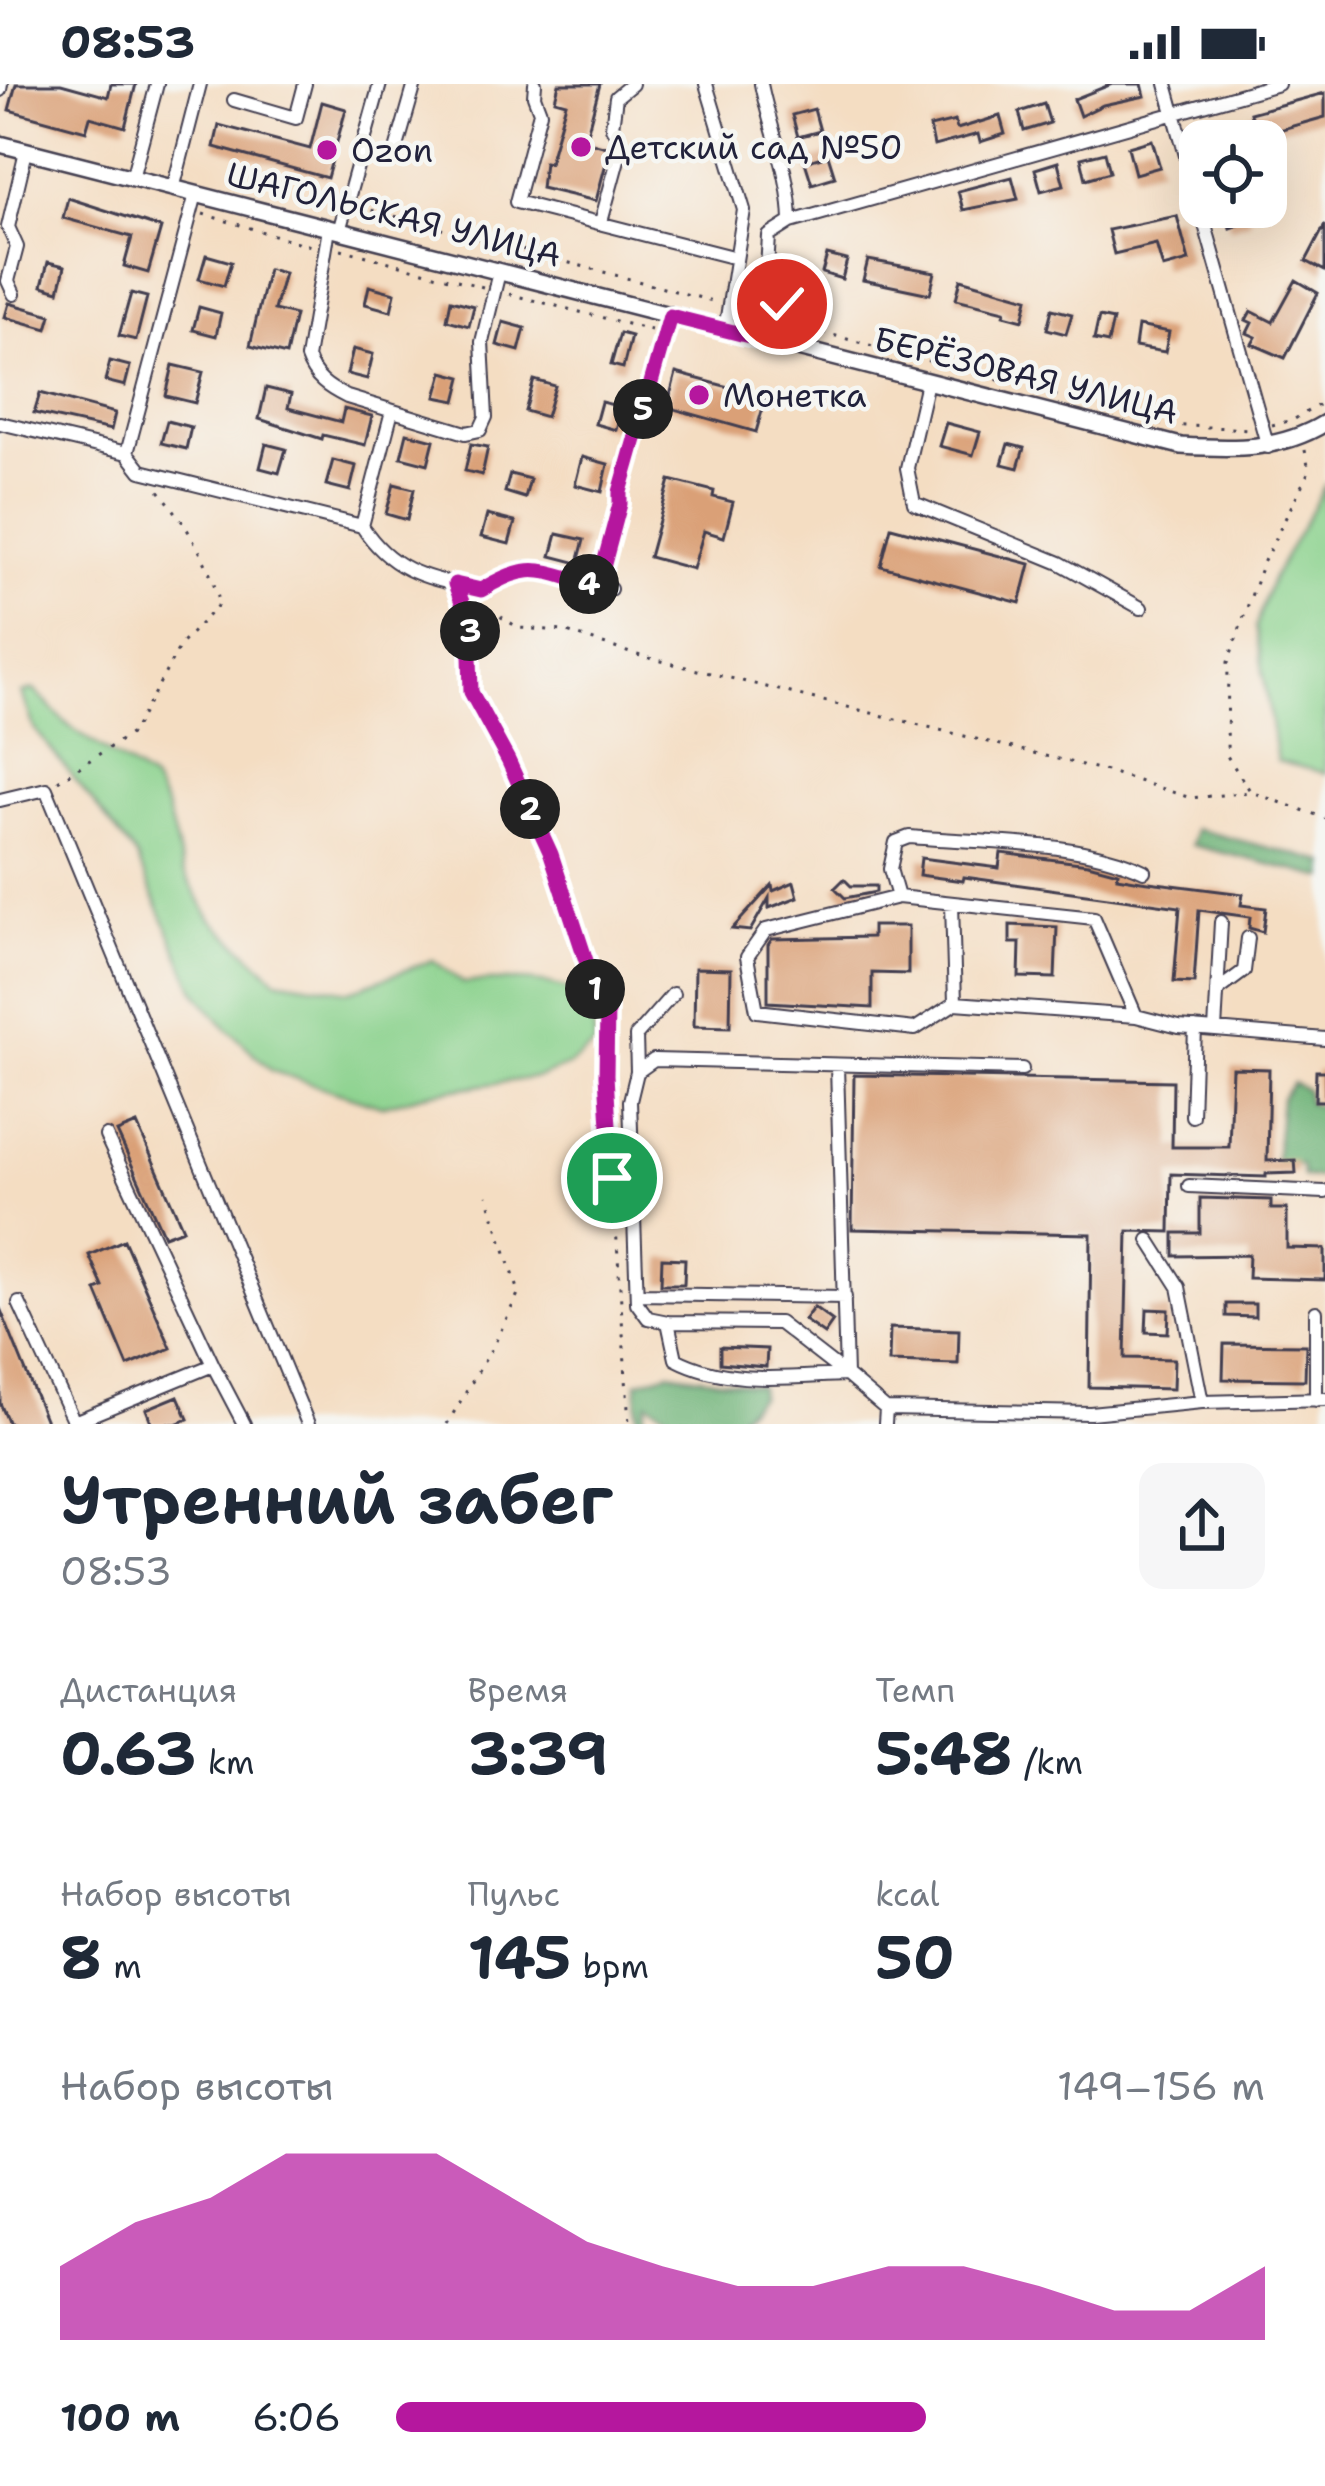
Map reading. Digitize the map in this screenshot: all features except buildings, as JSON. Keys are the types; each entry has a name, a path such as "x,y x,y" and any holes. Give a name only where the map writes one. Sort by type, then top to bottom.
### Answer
{"main road":[{"name":"ШАГОЛЬСКАЯ УЛИЦА","path":"0,144 773,342"},
{"name":"БЕРЁЗОВАЯ УЛИЦА","path":"773,342 1181,446 1268,447 1325,423"}],"street":[{"path":"132,178 157,84"},
{"path":"173,188 200,84"},
{"path":"234,100 296,118 305,84"},
{"path":"380,84 334,230 307,358 311,369 332,390 466,433 480,430 486,417 482,342 499,272"},
{"path":"393,161 415,84"},
{"path":"535,84 540,112 516,202 736,258"},
{"path":"601,222 622,145 612,128 616,97 632,84"},
{"path":"706,84 744,210 724,330"},
{"path":"761,84 790,183 791,222"},
{"path":"1166,84 1179,130"},
{"path":"773,342 782,304 767,269 769,236 791,222 1278,84"},
{"path":"14,294 8,281 17,247 8,227 26,151"},
{"path":"127,453 196,194"},
{"path":"1206,228 1268,447"},
{"path":"620,492 670,316"},
{"path":"927,382 908,468 914,502 1060,563 1141,608"},
{"path":"362,526 392,411"},
{"path":"0,423 127,453 142,471 362,526 376,548 401,568 455,584 481,590 526,568 604,588"},
{"path":"0,800 46,789 308,1424"},
{"path":"898,897 890,869 896,842 909,837 1073,851 1122,860 1144,871"},
{"path":"1136,1016 1094,918 898,897 766,930 747,957 757,1011 915,1029 956,1003 1136,1016 1179,1027 1325,1039"},
{"path":"952,904 956,1003"},
{"path":"1215,1030 1221,922"},
{"path":"1217,991 1244,971 1248,938"},
{"path":"673,994 636,1036 637,1072 630,1101 637,1303 648,1318 779,1323 846,1375 886,1417 1013,1418 1121,1417 1202,1402 1321,1400 1316,1312"},
{"path":"1192,1116 1195,1028"},
{"path":"637,1072 654,1060 1022,1069"},
{"path":"837,1066 846,1375"},
{"path":"106,1136 244,1424"},
{"path":"1189,1186 1325,1192"},
{"path":"1149,1240 1179,1288 1202,1402"},
{"path":"637,1294 845,1297"},
{"path":"19,1303 74,1422 213,1365"},
{"path":"668,1322 676,1359 699,1371 735,1378 846,1375"}],"path":[{"path":"346,203 1165,424 1262,428 1293,420 1325,401"},
{"path":"1252,793 1227,756 1228,662 1262,565 1309,471 1303,436"},
{"path":"46,789 133,732 181,644 220,603 212,575 176,511 142,471"},
{"path":"604,588 620,492"},
{"path":"455,584 519,628 564,631 633,654 1106,770 1191,798 1252,793 1325,818"},
{"path":"455,584 469,620 471,692 551,854 596,991 607,1007 606,1075 628,1424"},
{"path":"447,1424 496,1343 519,1292 487,1195"}],"green space":[{"path":"1325,486 1325,773 1277,761 1256,626 1271,581"},
{"path":"34,690 69,726 152,781 166,807 183,871 210,918 276,979 350,991 433,960 463,983 544,983 584,1000 592,1016 595,1046 568,1066 539,1077 434,1092 381,1106 272,1071 195,990 136,856 34,728 22,693"},
{"path":"1195,829 1325,862 1325,878 1191,845"},
{"path":"1293,1083 1306,1090 1308,1103 1325,1108 1325,1178 1303,1177 1301,1165 1275,1165 1281,1098"},
{"path":"669,1372 759,1386 760,1396 735,1424 657,1424 669,1415 648,1402 643,1421 638,1420 637,1382"}],"place":[{"name":"Детский сад №50","path":"581,147"},
{"name":"Ozon","path":"327,150"},
{"name":"Монетка","path":"699,395"}],"route":[{"path":"612,1178 607,1007 596,991 551,854 471,692 469,620 455,584 481,590 526,568 598,586 670,316 773,342 782,304"}]}
